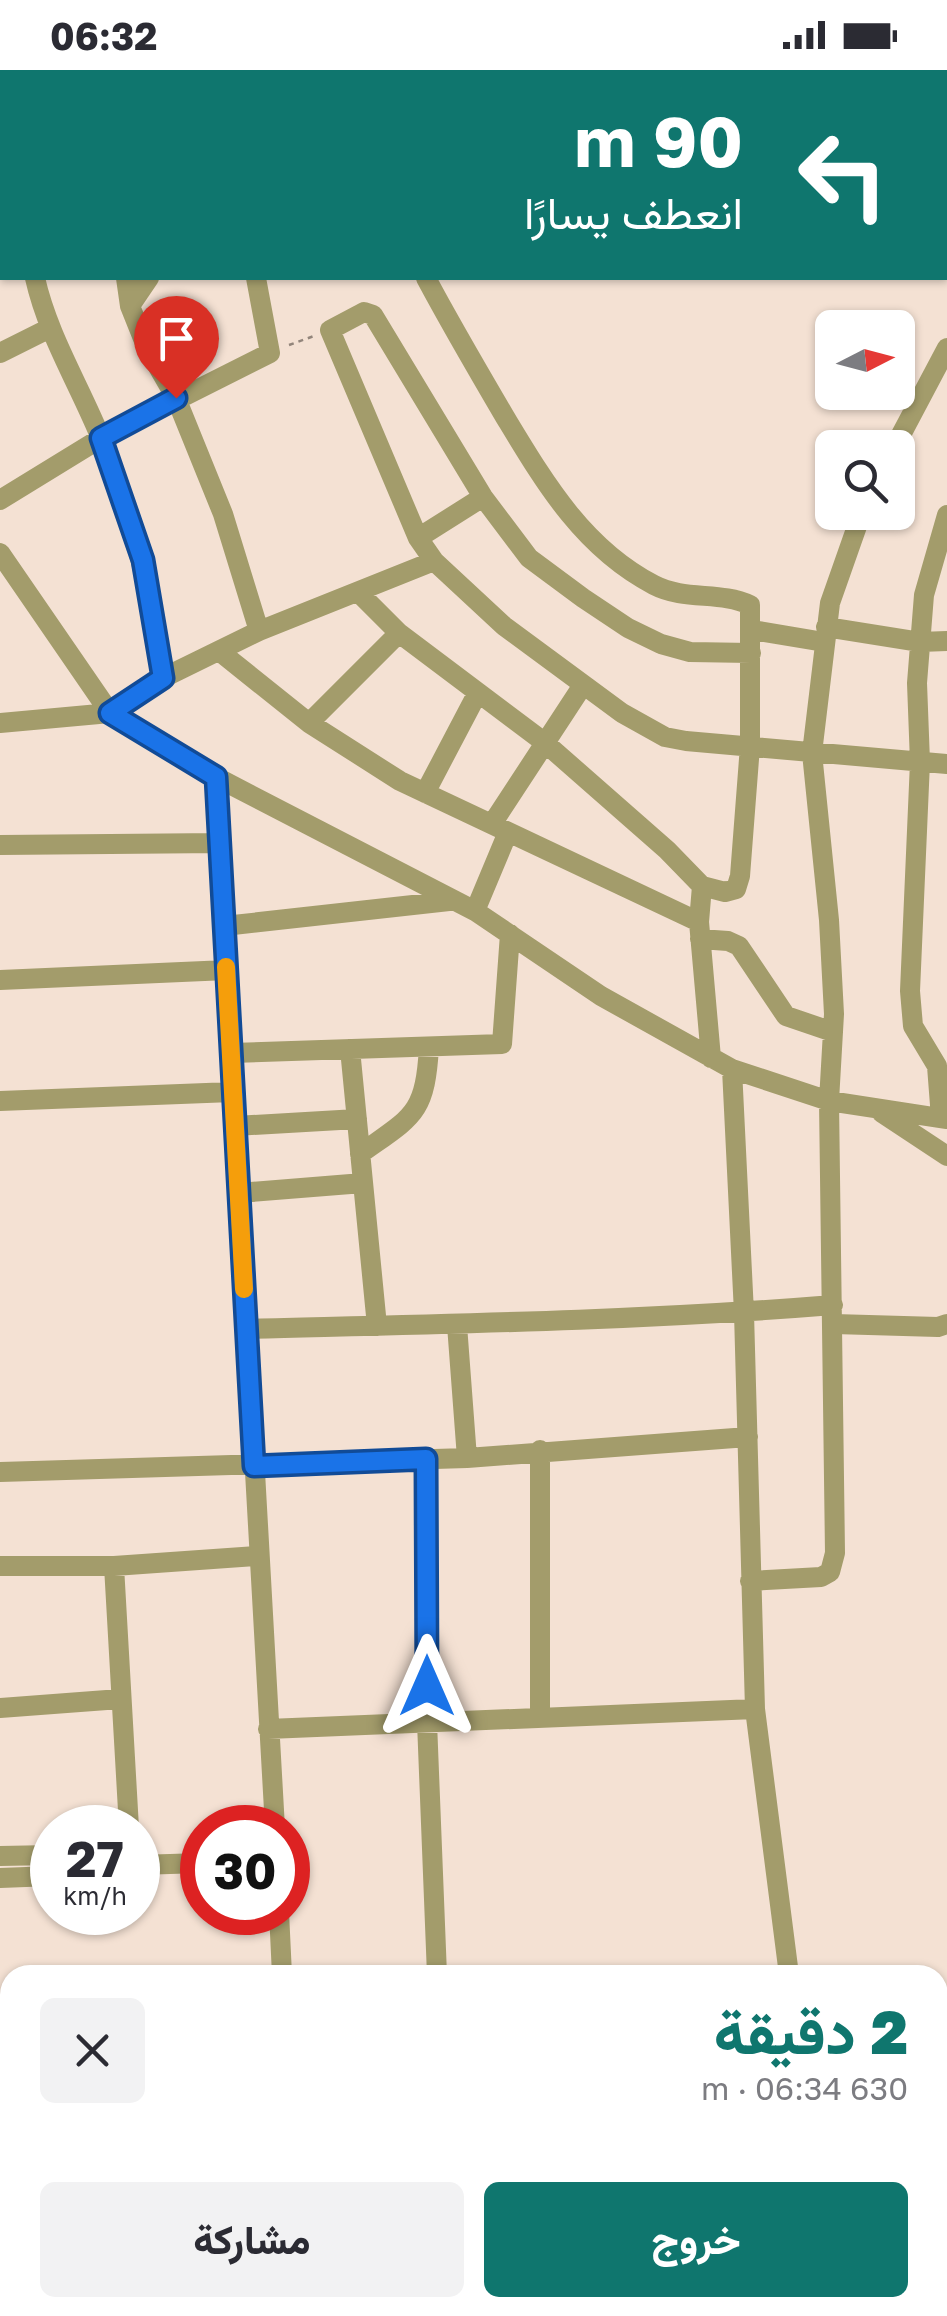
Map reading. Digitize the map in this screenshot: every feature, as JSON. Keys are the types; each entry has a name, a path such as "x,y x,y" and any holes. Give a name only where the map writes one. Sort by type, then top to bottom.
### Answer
{"street":[{"path":"36,280 50,328 101,438 143,560 163,678"},
{"path":"126,280 130,306 146,346 176,398 223,514 259,632"},
{"path":"130,306 148,280"},
{"path":"0,500 101,438 270,352 256,280"},
{"path":"360,593 399,634 544,742 668,850 702,886 725,892 738,886 750,746 752,611 747,603 684,597 656,587 617,563 587,536 544,481 427,280"},
{"path":"751,653 690,652 661,644 628,628 530,558 483,497 373,316 364,312 330,330 418,538 434,561 504,626 622,713 666,737 686,742 947,764"},
{"path":"0,352 50,328"},
{"path":"904,430 947,348"},
{"path":"418,538 483,497"},
{"path":"0,553 110,713 216,777 475,912 602,996 732,1069 829,1101 944,1118 940,1082 929,1051 913,1026 910,1009 920,762 920,642 924,595 947,515"},
{"path":"750,1581 821,1578 827,1576 835,1553 829,1101 833,1032 829,920 812,753 830,603 856,530"},
{"path":"0,723 110,713 163,678 259,632 434,561"},
{"path":"752,630 947,641"},
{"path":"309,722 399,634"},
{"path":"219,651 309,722 400,781 739,946 786,1016 833,1032"},
{"path":"475,912 500,828 544,742 584,684"},
{"path":"425,793 477,694"},
{"path":"216,777 273,1805"},
{"path":"0,845 220,844"},
{"path":"702,886 700,930 712,1058"},
{"path":"224,926 451,901"},
{"path":"231,1053 502,1044 510,934"},
{"path":"0,980 226,970"},
{"path":"929,1051 947,1038"},
{"path":"360,1154 420,1106 426,1087 429,1047"},
{"path":"350,1049 377,1326"},
{"path":"732,1069 744,1313 755,1709 788,1965"},
{"path":"0,1101 232,1092"},
{"path":"878,1111 947,1156"},
{"path":"235,1126 357,1119"},
{"path":"239,1193 363,1183"},
{"path":"246,1329 744,1313 833,1315 938,1327 947,1324"},
{"path":"458,1325 468,1458"},
{"path":"0,1472 468,1458 748,1437"},
{"path":"540,1450 540,1715"},
{"path":"426,1459 427,1722 437,1965"},
{"path":"0,1566 114,1566 257,1556"},
{"path":"114,1566 127,1805"},
{"path":"0,1708 120,1699"},
{"path":"268,1729 755,1709"},
{"path":"0,1856 30,1855"},
{"path":"0,1878 30,1877"},
{"path":"280,1935 282,1965"}],"path":[{"path":"270,352 330,330"}],"slow traffic":[{"path":"226,967 244,1289"}],"route":[{"path":"176,398 101,438 143,560 163,678 110,713 216,777 254,1466 426,1459 427,1686"}]}
